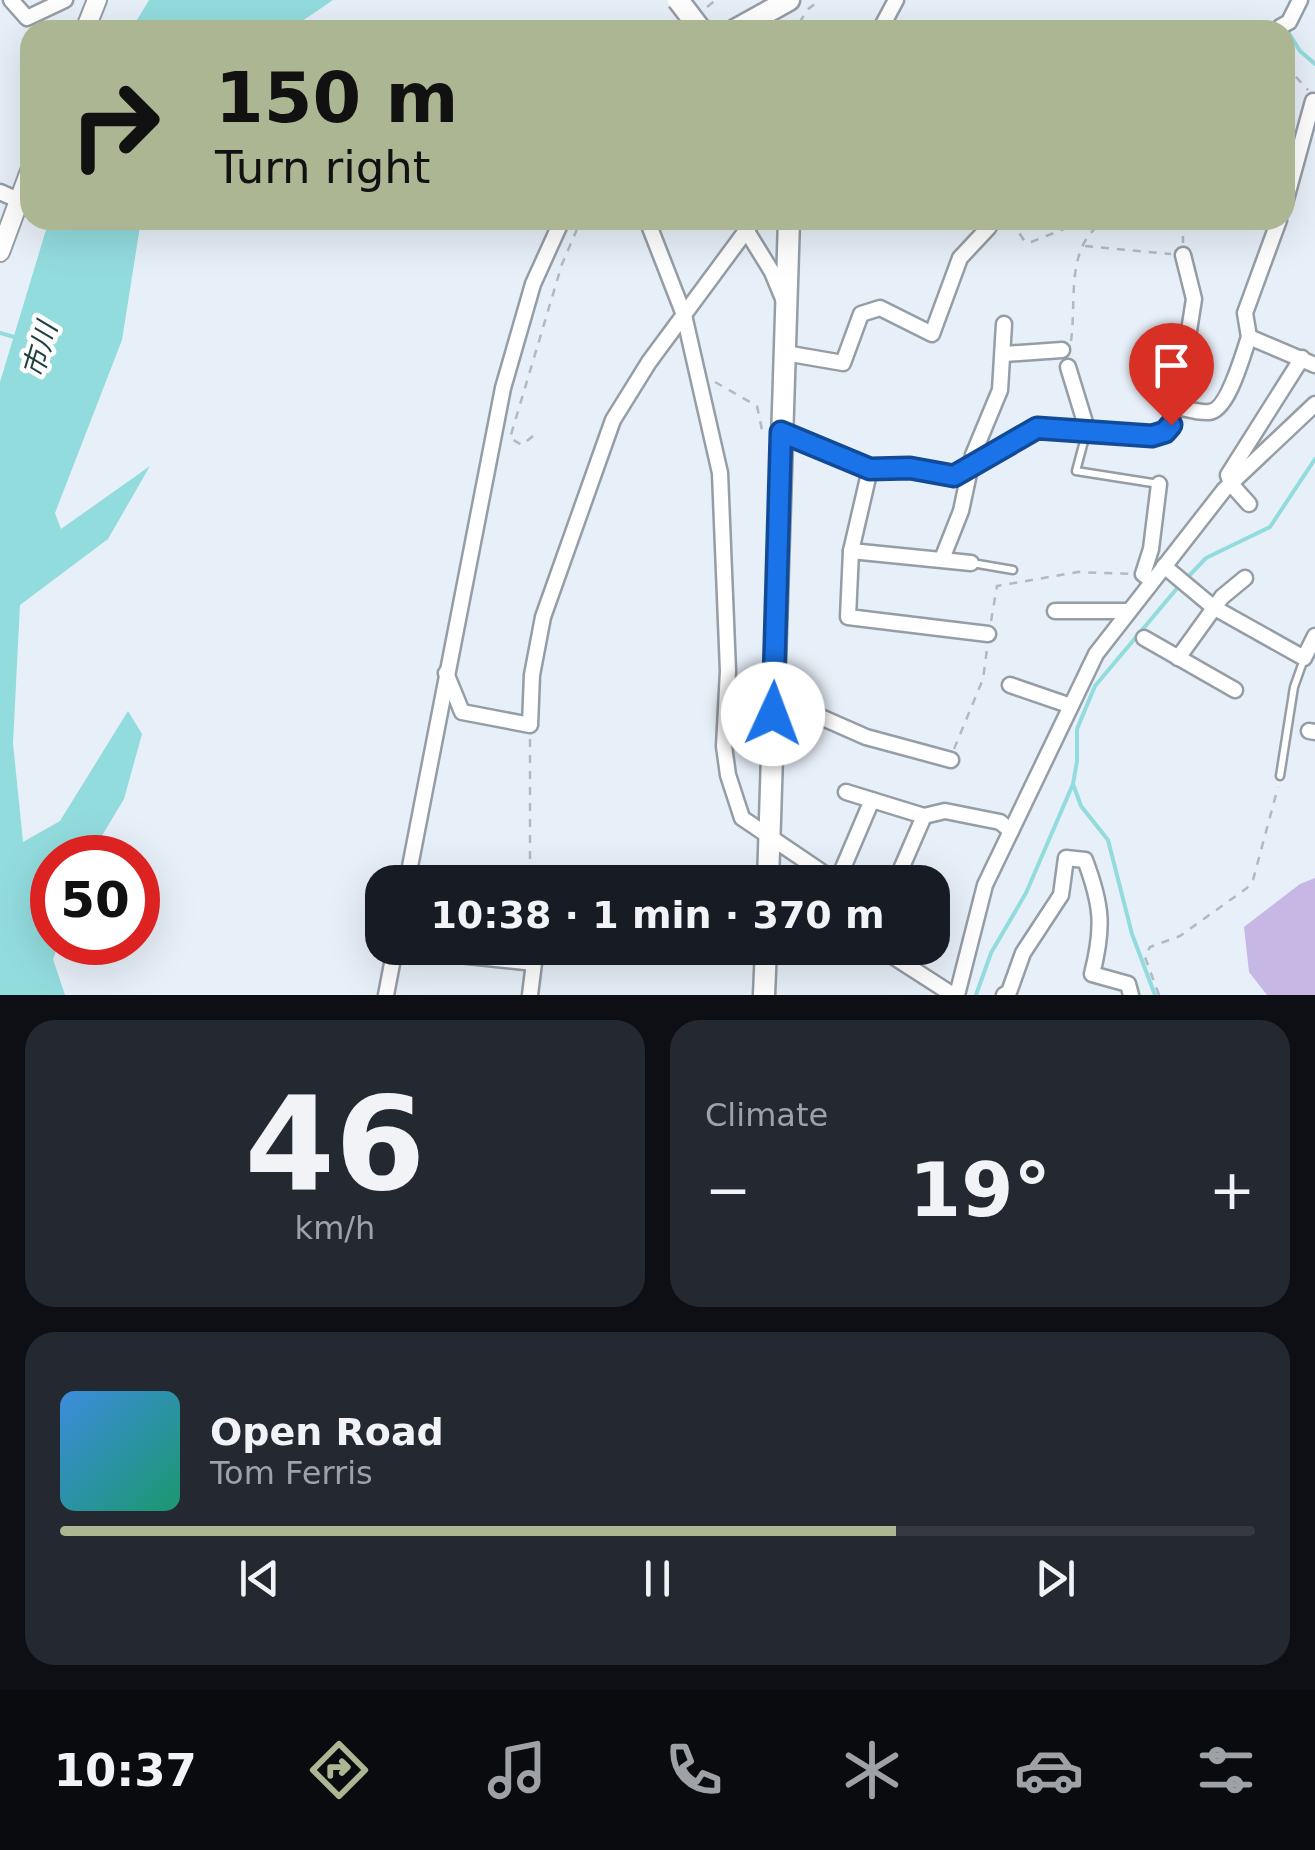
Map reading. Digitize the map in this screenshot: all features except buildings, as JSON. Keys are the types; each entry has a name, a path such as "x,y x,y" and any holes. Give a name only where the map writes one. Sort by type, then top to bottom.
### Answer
{"main road":[{"path":"678,0 693,20"},
{"path":"753,20 789,0"},
{"path":"768,865 789,230"},
{"path":"764,995 765,965"}],"street":[{"path":"11,0 27,18 65,0"},
{"path":"1295,167 1313,101"},
{"path":"0,252 9,196"},
{"path":"410,865 503,388 533,284 557,230"},
{"path":"652,230 684,315 720,473 728,670 724,746 742,818 811,865"},
{"path":"446,673 462,712 530,725 532,675 543,617 612,420 742,230"},
{"path":"751,230 788,311"},
{"path":"785,354 842,363 861,314 880,308 932,334 960,258 985,230"},
{"path":"1177,408 1211,412 1219,409 1249,338 1244,312 1275,230"},
{"path":"781,432 870,469 910,468 954,476 1037,428 1152,436 1165,432 1177,408 1194,299 1183,255"},
{"path":"942,559 1000,390 1004,324"},
{"path":"1249,338 1308,362 1228,475 1249,504"},
{"path":"1005,354 1062,350"},
{"path":"1068,367 1087,429"},
{"path":"1148,577 1164,566 1231,484 1315,404"},
{"path":"870,469 851,550 848,617 988,634"},
{"path":"907,965 955,995 985,885 1096,654 1129,611 1148,577 1159,484"},
{"path":"851,550 970,563"},
{"path":"1164,566 1213,607 1304,658 1315,636"},
{"path":"1178,658 1213,607 1245,578"},
{"path":"1055,611 1129,611"},
{"path":"1144,638 1235,690"},
{"path":"1010,685 1071,706"},
{"path":"773,714 806,711 866,736 951,760"},
{"path":"846,792 924,816 944,811 1000,822 1011,831"},
{"path":"844,865 872,800"},
{"path":"903,865 924,816"},
{"path":"1004,995 1009,992 1022,953 1060,895 1066,858 1085,860 1093,882 1103,931 1092,974 1128,984 1131,995"},
{"path":"386,995 392,965"},
{"path":"530,995 534,965"}],"lane":[{"path":"1087,429 1076,471 1159,484"},
{"path":"970,563 1013,570"},
{"path":"1280,776 1294,687 1304,658"}],"path":[{"path":"801,20 820,0"},
{"path":"1295,78 1313,101"},
{"path":"533,436 522,444 510,438 562,264 577,230"},
{"path":"1017,230 1025,242 1062,230"},
{"path":"1068,367 1082,246 1093,230"},
{"path":"1082,246 1183,255 1183,230"},
{"path":"696,375 704,375 757,406 762,430 781,432"},
{"path":"951,760 983,679 997,586 1078,572 1148,577"},
{"path":"530,725 530,865"},
{"path":"1159,995 1145,958 1150,947 1180,936 1247,888 1258,864 1280,776"}],"shaded area":[{"path":"1315,878 1315,995 1267,995 1249,972 1244,927 1300,884"}],"water":[{"path":"149,0 333,0 304,20 137,20"},
{"name":"市川","path":"46,230 139,230 122,340 55,513 61,529 150,466 108,539 20,605 13,743 23,842 30,838 30,965 55,965 65,995 0,995 0,382"},
{"path":"128,711 142,734 124,799 102,835 35,835 60,821"}],"waterway":[{"path":"1295,43 1315,64"},
{"name":"市川","path":"0,333 18,338"},
{"path":"1186,579 1206,558 1270,527 1315,459"},
{"path":"976,995 991,953 1026,893 1073,784 1077,729 1095,686 1179,586"},
{"path":"1073,784 1081,806 1108,840 1132,934 1155,995"}],"route":[{"path":"773,714 781,432 870,469 910,468 954,476 1037,428 1152,436 1165,432 1171,425"}]}
